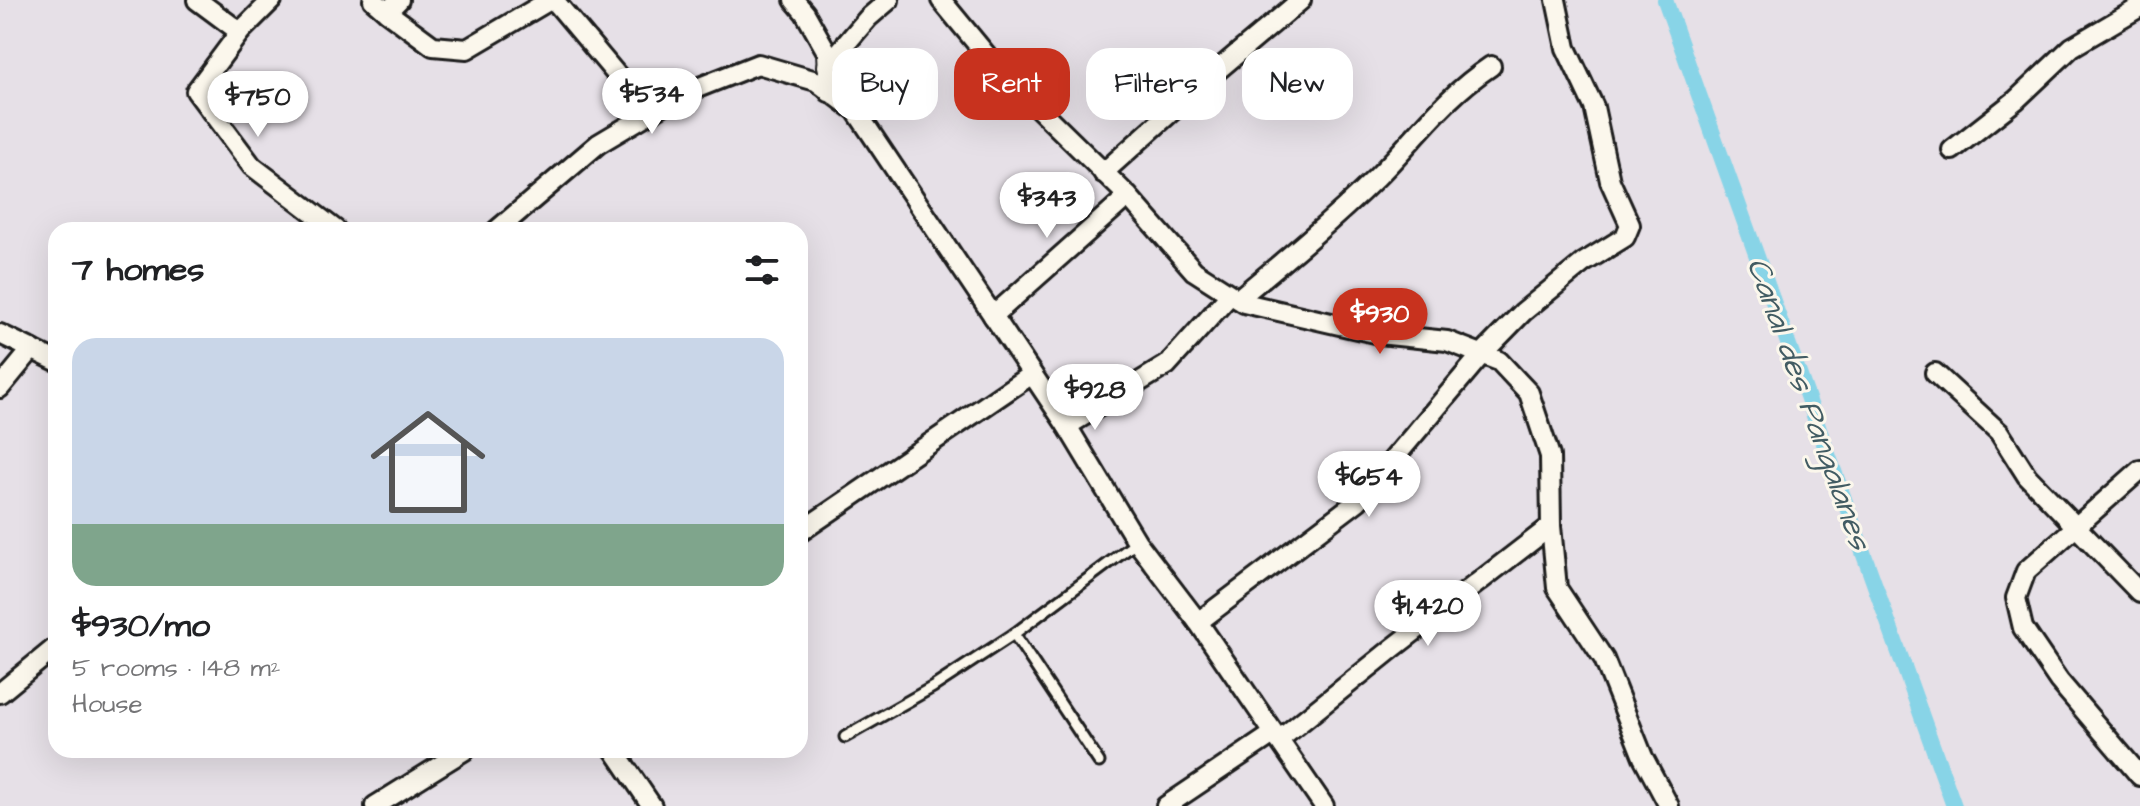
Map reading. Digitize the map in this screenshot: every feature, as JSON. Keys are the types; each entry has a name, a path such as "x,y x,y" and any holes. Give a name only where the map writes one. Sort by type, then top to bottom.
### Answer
{"street":[{"path":"197,0 240,32"},
{"path":"272,0 240,32 196,91 252,166 326,222"},
{"path":"386,4 433,46 467,49 552,0 627,87 653,112"},
{"path":"794,0 827,52 829,92"},
{"path":"827,66 868,18 889,0"},
{"path":"941,0 997,68 1128,196 1194,271 1244,303 1379,334 1447,341 1499,361 1529,393 1550,456 1551,526 1557,588 1604,659 1643,757 1669,806"},
{"path":"1103,173 1301,0"},
{"path":"1198,622 1358,501 1482,354 1523,312 1583,263 1625,237 1630,225 1610,181 1594,107 1566,48 1556,0"},
{"path":"1952,150 2016,100 2072,47 2140,7"},
{"path":"506,222 598,144 682,94 758,64 816,81 856,111 1067,426 1137,542 1198,622 1324,806"},
{"path":"1067,426 1167,365 1234,297 1308,242 1378,176 1463,85 1491,66"},
{"path":"993,316 1128,196"},
{"path":"0,334 48,357"},
{"path":"0,388 32,349"},
{"path":"1935,373 1999,432 2027,476 2140,593"},
{"path":"808,527 1032,374"},
{"path":"2140,470 2026,571 2016,598 2023,628 2059,681 2140,775"},
{"path":"1166,806 1277,737 1551,526"},
{"path":"0,693 48,654"},
{"path":"375,806 452,758"},
{"path":"619,758 652,806"}],"lane":[{"path":"845,737 933,687 1014,634 1137,542"},
{"path":"1014,634 1099,762"}],"waterway":[{"name":"Canal des Pangalanes","path":"1665,0 1954,806"}]}
